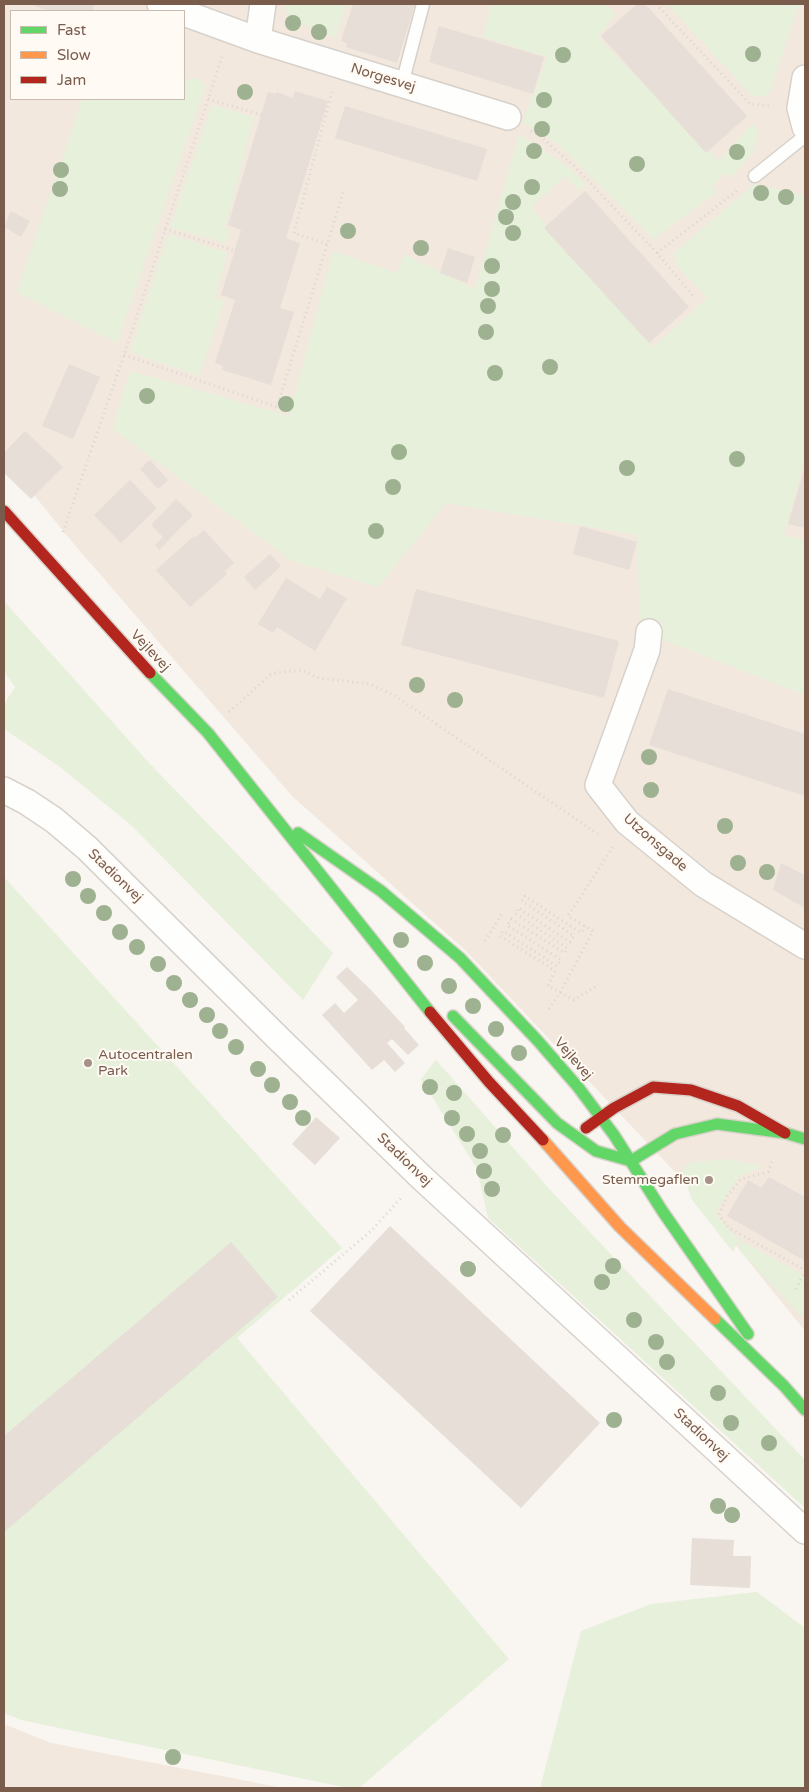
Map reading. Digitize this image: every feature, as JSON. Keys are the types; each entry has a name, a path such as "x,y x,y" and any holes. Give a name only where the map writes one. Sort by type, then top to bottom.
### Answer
{"main road":[{"name":"Vejlevej","path":"4,511 141,664 208,733 378,948 489,1082 565,1143 620,1227 784,1386 805,1410"},
{"name":"Vejlevej","path":"270,813 381,891 460,958 538,1041 578,1087 601,1118 663,1212 784,1386"},
{"path":"378,948 433,997"},
{"path":"446,1010 474,1035 557,1123 565,1143"},
{"path":"565,1143 634,1096 653,1087 691,1090 738,1106 785,1133"},
{"path":"565,1143 631,1161 675,1134 717,1124 785,1133 805,1139"}],"street":[{"name":"Norgesvej","path":"160,4 176,10"},
{"path":"258,40 263,4"},
{"name":"Norgesvej","path":"185,13 258,40 508,117"},
{"path":"803,117 805,78"},
{"name":"Utzonsgade","path":"649,632 647,650 598,785 627,822 703,884 805,946"},
{"name":"Stadionvej","path":"4,790 27,802 54,820 87,848 420,1177 805,1531"}],"lane":[{"path":"402,84 423,4"},
{"path":"755,176 805,136"}],"path":[{"path":"656,4 750,104 803,117"},
{"path":"52,564 124,355 231,30"},
{"path":"328,244 294,233 340,65"},
{"path":"208,99 262,114"},
{"path":"508,117 539,135 574,166 657,253 693,296"},
{"path":"657,253 755,176"},
{"path":"124,355 276,407 344,190"},
{"path":"165,229 235,251"},
{"path":"208,733 270,675 276,673 301,670 320,678 370,684 395,696 598,834"},
{"path":"565,984 593,931 568,916 627,822"},
{"path":"585,926 581,933 525,896 522,901 574,936 570,942 518,908 515,913 567,948 564,953 511,919 507,925 561,960 557,966 503,931 500,936 555,971 548,986 574,1000 598,985"},
{"path":"770,1165 768,1172 741,1179 727,1196 719,1215 730,1228 805,1271 796,1288"},
{"path":"289,1300 371,1231 420,1177"}],"shaded area":[{"path":"4,4 805,4 805,1331 688,1186 466,951 292,796 73,543 4,458"},
{"path":"4,1724 51,1743 283,1788 4,1788"}],"green space":[{"path":"286,4 347,4 336,38 302,23 286,12"},
{"path":"491,4 606,4 616,14 598,37 719,161 753,123 759,130 753,153 731,177 726,173 713,185 717,192 654,239 559,145 523,123 547,57 483,37"},
{"path":"667,4 799,4 769,95 753,97"},
{"path":"195,77 206,85 117,343 17,292 82,100 185,100 185,81"},
{"path":"212,105 254,117 225,228 230,231 225,243 170,227"},
{"path":"519,134 567,166 587,185 578,190 565,176 531,207 654,347 707,298 676,265 674,253 754,184 805,195 805,459 784,536 805,539 805,695 640,631 637,535 446,503 378,587 292,561 113,429 124,387 131,371 289,416 333,251 397,273 404,254 475,289"},
{"path":"168,234 228,253 215,298 225,301 199,376 130,352"},
{"path":"4,601 151,765 333,953 303,1000 131,825 60,767 4,729 4,704 15,687 4,672"},
{"path":"4,877 342,1248 237,1338 509,1659 359,1788 348,1788 21,1720 4,1713"},
{"path":"436,1060 553,1193 805,1460 805,1508 488,1218 477,1169 421,1079"},
{"path":"724,1159 764,1166 740,1176 716,1214 738,1239 805,1276 805,1320 739,1250 738,1240 733,1252 692,1200 682,1171 688,1163"},
{"path":"757,1592 805,1628 805,1788 540,1788 581,1631 651,1604"}],"building":[{"path":"35,4 95,4 92,10 47,10 34,6"},
{"path":"353,4 415,4 397,63 346,47 347,43 341,41"},
{"path":"637,4 645,4 747,116 706,153 601,36"},
{"path":"439,26 544,57 533,94 429,62"},
{"path":"295,91 328,101 286,238 300,243 280,308 294,312 271,385 222,370 223,366 215,363 235,300 221,295 241,230 228,225 268,92 275,94 276,92 293,98"},
{"path":"345,106 487,149 477,181 335,138"},
{"path":"585,191 689,307 649,343 544,228"},
{"path":"11,211 30,221 21,237 4,227"},
{"path":"448,248 475,257 467,283 440,273"},
{"path":"69,364 100,377 73,439 42,426"},
{"path":"25,431 63,467 31,499 4,473 4,453"},
{"path":"150,460 168,480 158,489 140,469"},
{"path":"805,467 805,528 788,524"},
{"path":"130,480 157,508 121,543 94,515"},
{"path":"176,499 193,515 159,550 155,545 163,537 151,525"},
{"path":"580,526 637,542 629,570 573,554"},
{"path":"204,530 234,563 225,571 227,574 190,607 156,570 194,536 195,538"},
{"path":"270,554 281,566 255,590 244,577"},
{"path":"286,578 320,599 327,587 347,598 315,651 277,627 273,633 258,624"},
{"path":"416,589 619,641 604,698 401,645"},
{"path":"668,689 805,734 805,796 649,745"},
{"path":"781,863 805,875 805,908 773,890"},
{"path":"347,967 370,989 419,1045 408,1055 392,1039 387,1043 405,1063 395,1072 384,1060 372,1070 322,1015 335,1003 344,1013 358,1000 336,977"},
{"path":"316,1117 340,1138 315,1165 292,1144"},
{"path":"769,1177 805,1197 805,1261 727,1216 748,1180 761,1188"},
{"path":"390,1226 600,1423 521,1508 310,1311"},
{"path":"231,1242 278,1297 4,1532 4,1436"},
{"path":"692,1538 734,1540 733,1556 751,1556 750,1588 690,1585"}],"traffic: fast":[{"path":"150,673 208,733 430,1012"},
{"path":"298,833 381,891 460,958 538,1041 578,1087 614,1135 663,1212 748,1334"},
{"path":"453,1016 557,1123 596,1151 631,1161"},
{"path":"631,1161 675,1134 717,1124 785,1133 805,1139"},
{"path":"715,1319 784,1386 805,1410"}],"traffic: slow":[{"path":"543,1140 620,1227 715,1319"}],"traffic: jam":[{"path":"4,511 150,673"},
{"path":"430,1012 489,1082 543,1140"},
{"path":"586,1128 614,1108 653,1087 691,1090 738,1106 785,1133"}],"place":[{"name":"Autocentralen Park","path":"88,1063"},
{"name":"Stemmegaflen","path":"709,1180"}]}
